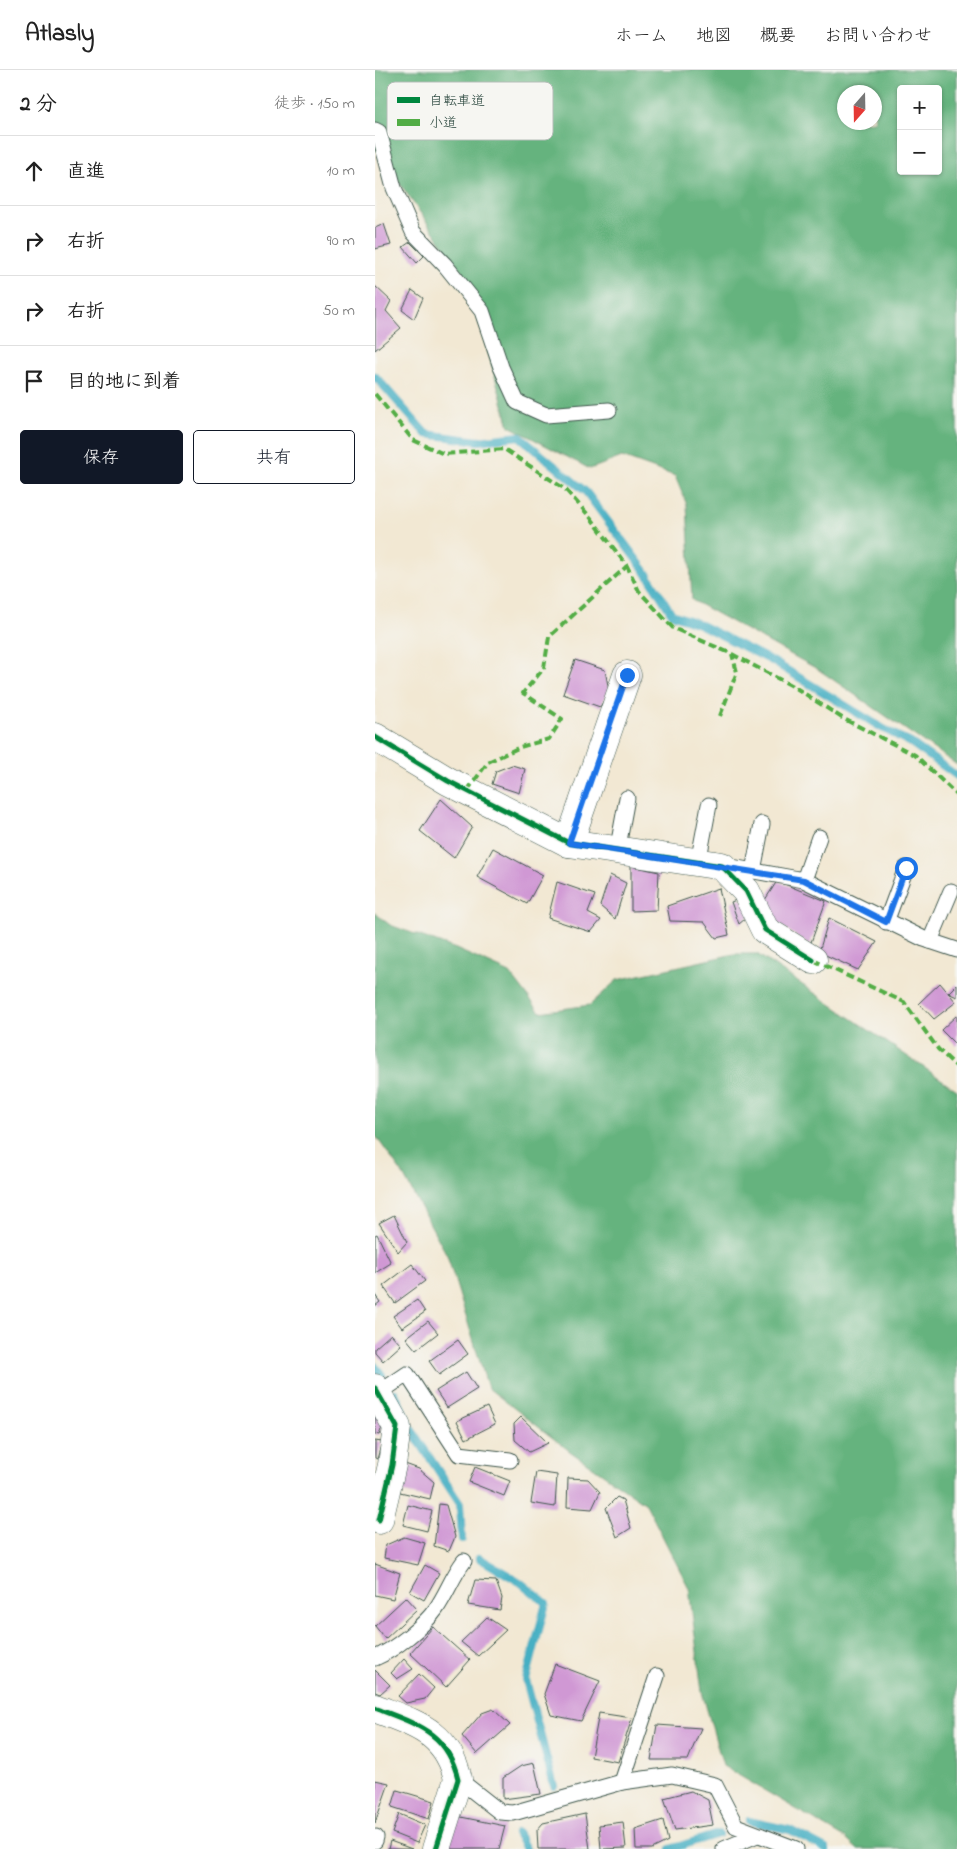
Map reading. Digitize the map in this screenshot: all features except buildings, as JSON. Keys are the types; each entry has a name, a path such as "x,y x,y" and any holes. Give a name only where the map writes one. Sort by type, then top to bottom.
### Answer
{"street":[{"path":"569,843 627,675"},
{"path":"379,744 569,843 617,852 710,864 746,891 765,930 813,960"},
{"path":"377,1391 397,1427 379,1511"},
{"path":"375,1708 425,1728 446,1749 458,1779 436,1849"}],"lane":[{"path":"375,130 379,132 394,188 413,232 445,265 482,311 501,367 517,402 547,415 609,410"},
{"path":"617,852 627,798"},
{"path":"709,805 710,864 804,880 886,922 930,941 957,950"},
{"path":"753,871 762,824"},
{"path":"804,880 819,837"},
{"path":"886,922 906,868"},
{"path":"930,941 951,891"},
{"path":"377,1391 407,1374 459,1454 510,1460"},
{"path":"375,1658 389,1652 436,1609 452,1577 464,1561"},
{"path":"622,1782 657,1676"},
{"path":"458,1779 500,1812 513,1814 622,1782 672,1775 715,1784 736,1826 796,1849"},
{"path":"723,1849 757,1835"}],"green space":[{"path":"375,70 957,70 957,765 819,670 692,600 687,505 675,476 622,457 590,469 509,426 468,281 375,148"},
{"path":"375,913 390,925 456,949 510,973 540,1012 590,1005 617,980 734,954 757,954 957,1090 957,1849 857,1849 845,1838 723,1766 702,1692 689,1588 646,1504 571,1452 488,1388 447,1255 402,1173 375,1135"}],"waterway":[{"path":"375,376 426,434 478,441 519,436 586,492 645,571 672,614 699,624 772,661 882,728 911,743 957,776"},
{"path":"375,1366 382,1375"},
{"path":"395,1393 411,1429 460,1504 462,1539"},
{"path":"479,1558 520,1582 546,1603 526,1680 554,1786"},
{"path":"749,1821 790,1830 826,1849"},
{"path":"517,1833 526,1849"},
{"path":"670,1849 718,1834"}],"marked path":[{"path":"375,394 413,440 444,454 504,449 565,489 591,518 627,566 639,591 673,628 732,654 796,688 842,718 915,755 957,795"},
{"path":"467,791 488,762 520,747 549,739 562,719 523,693 544,668 549,637 627,566"},
{"path":"720,716 737,672 732,654"},
{"path":"813,960 904,1002 938,1049 957,1067"}],"cycle path":[{"path":"375,737 448,781 569,843 722,866 746,891 765,930 813,960"},
{"path":"375,1388 397,1427 392,1465 379,1520"},
{"path":"375,1708 403,1719 427,1732 446,1750 453,1763 458,1779 436,1849"}],"route":[{"path":"627,675 569,843 804,880 886,922 906,868"}]}
